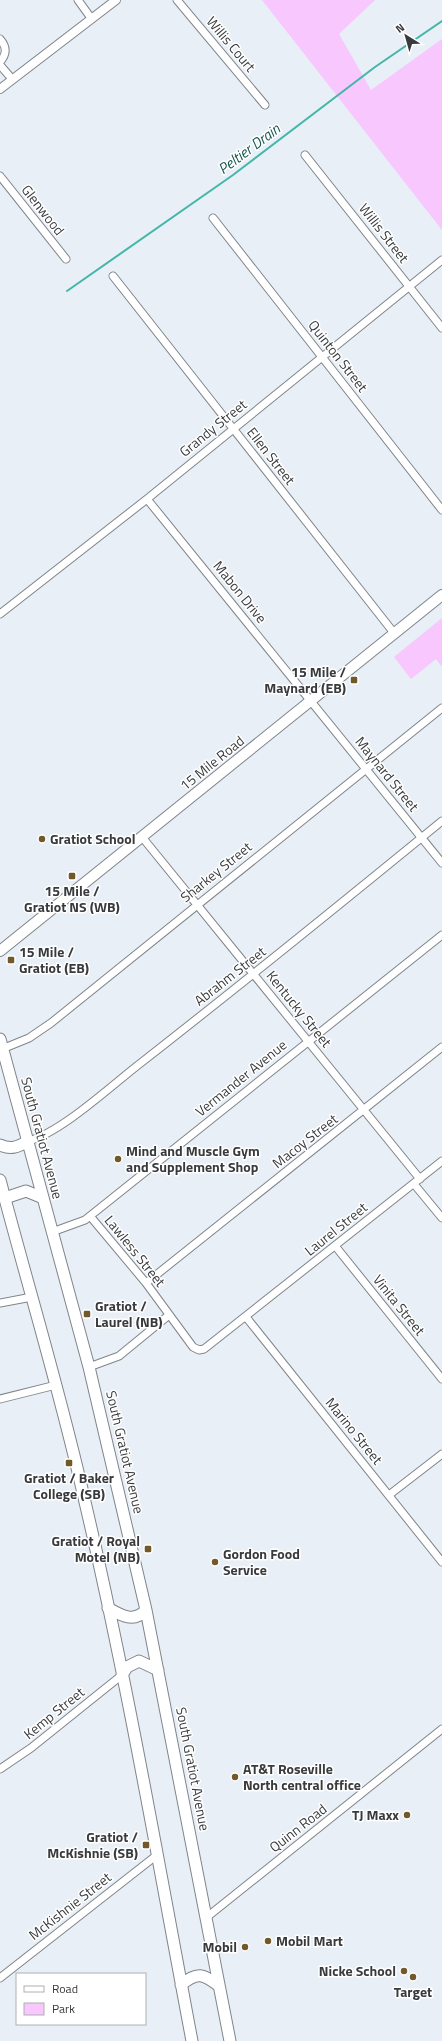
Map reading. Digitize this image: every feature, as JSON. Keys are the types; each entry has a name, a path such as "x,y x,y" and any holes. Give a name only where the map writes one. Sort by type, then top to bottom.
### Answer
{"main road":[{"name":"15 Mile Road","path":"0,951 311,701 394,632 442,595"},
{"name":"South Gratiot Avenue","path":"1,1044 89,1367 146,1610 230,2041"},
{"path":"0,1145 16,1148 28,1141"},
{"path":"0,1180 2,1199 32,1297 56,1385 85,1502 122,1675 192,2041"},
{"path":"2,1199 26,1191 43,1198"},
{"path":"108,1608 119,1614 132,1618 142,1615 146,1610"},
{"path":"122,1675 128,1667 139,1661 158,1670"},
{"path":"181,1985 195,1976 202,1975 208,1977 220,1986"}],"street":[{"path":"78,0 91,18"},
{"path":"0,89 116,0"},
{"name":"Willis Court","path":"177,0 265,105"},
{"path":"0,39 6,48 0,64 12,79"},
{"name":"Willis Street","path":"306,155 442,328"},
{"name":"Glenwood","path":"0,176 66,259"},
{"name":"Quinton Street","path":"213,218 442,510"},
{"name":"Grandy Street","path":"0,614 147,499 442,260"},
{"name":"Ellen Street","path":"113,276 394,632"},
{"name":"Mabon Drive","path":"147,499 311,701"},
{"name":"Maynard Street","path":"311,701 442,863"},
{"name":"Sharkey Street","path":"1,1044 39,1032 442,708"},
{"name":"Abrahm Street","path":"28,1141 41,1138 54,1129 254,974 442,821"},
{"name":"Kentucky Street","path":"142,837 365,1110 442,1218"},
{"name":"Vermander Avenue","path":"52,1232 80,1222 90,1216 308,1040 442,935"},
{"name":"Macoy Street","path":"146,1283 365,1110 442,1047"},
{"name":"Laurel Street","path":"246,1317 442,1161"},
{"name":"Lawless Street","path":"90,1216 146,1283 194,1347 199,1350 210,1346 246,1317"},
{"name":"Vinita Street","path":"336,1246 442,1379"},
{"path":"0,1303 32,1297"},
{"path":"89,1367 119,1356 169,1315"},
{"name":"Marino Street","path":"246,1317 442,1562"},
{"path":"0,1400 56,1385"},
{"path":"389,1495 442,1454"},
{"name":"Kemp Street","path":"0,1769 31,1748 122,1675"},
{"name":"Quinn Road","path":"207,1917 442,1729"},
{"name":"McKishnie Street","path":"0,1978 157,1854"}],"green space":[{"path":"262,0 375,0 339,34 371,90 442,39 442,230"},
{"path":"442,618 442,667 436,659 411,679 394,657"}],"waterway":[{"name":"Peltier Drain","path":"67,291 233,175 375,67 442,21"}],"place":[{"name":"15 Mile / Maynard (EB)","path":"354,680"},
{"name":"Gratiot School","path":"42,839"},
{"name":"15 Mile / Gratiot NS (WB)","path":"72,876"},
{"name":"15 Mile / Gratiot (EB)","path":"11,960"},
{"name":"Mind and Muscle Gym and Supplement Shop","path":"118,1159"},
{"name":"Gratiot / Laurel (NB)","path":"87,1314"},
{"name":"Gratiot / Baker College (SB)","path":"69,1463"},
{"name":"Gratiot / Royal Motel (NB)","path":"148,1549"},
{"name":"Gordon Food Service","path":"215,1562"},
{"name":"AT&T Roseville North central office","path":"235,1777"},
{"name":"TJ Maxx","path":"407,1815"},
{"name":"Gratiot / McKishnie (SB)","path":"146,1845"},
{"name":"Mobil Mart","path":"268,1941"},
{"name":"Mobil","path":"245,1947"},
{"name":"Nicke School","path":"404,1971"},
{"name":"Target","path":"413,1977"}]}
